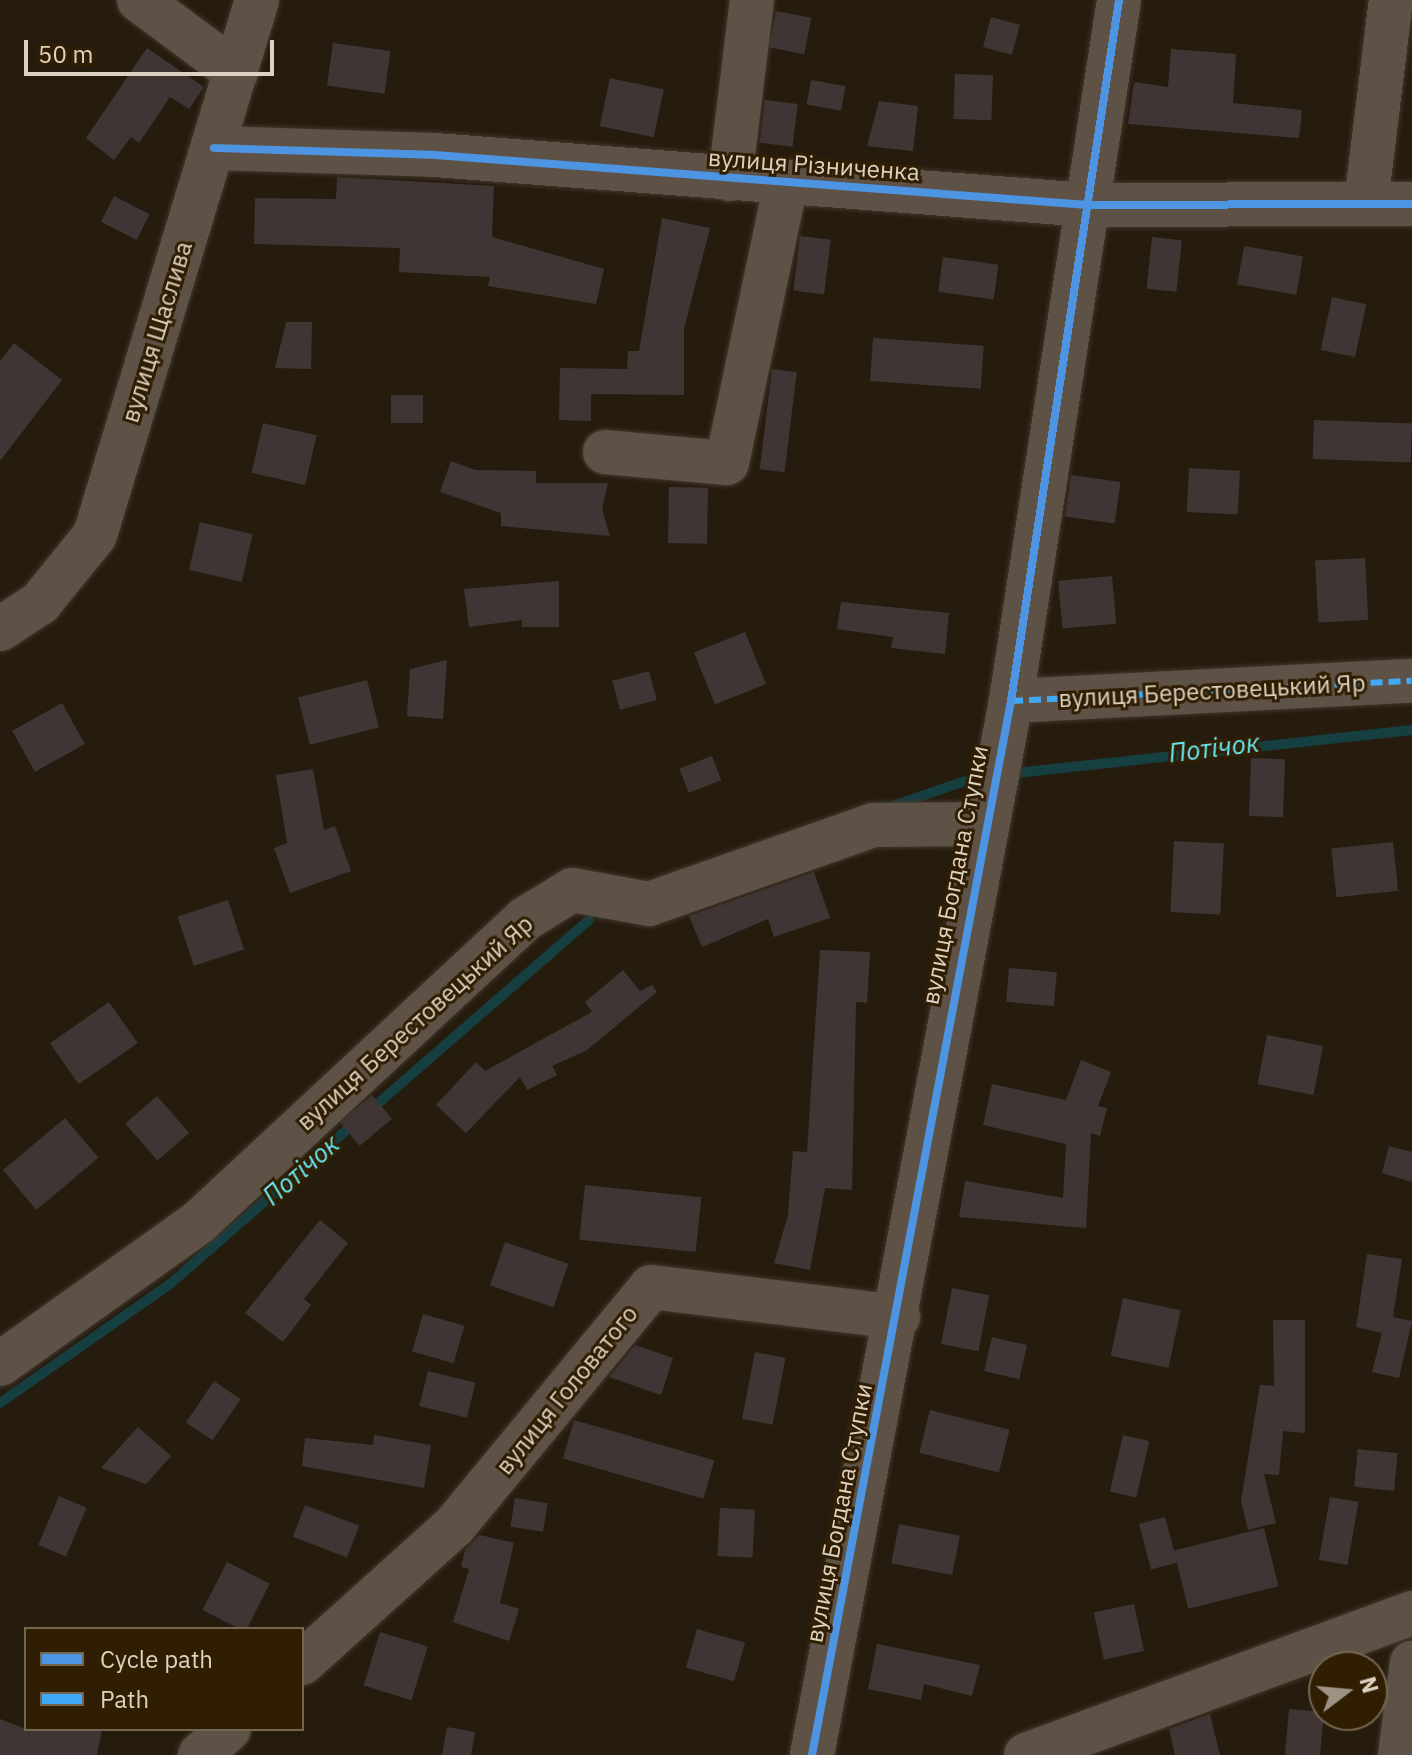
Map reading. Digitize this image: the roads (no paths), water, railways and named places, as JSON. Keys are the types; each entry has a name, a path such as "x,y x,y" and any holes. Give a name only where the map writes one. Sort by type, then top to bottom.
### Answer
{"street":[{"path":"139,0 236,72"},
{"name":"вулиця Щаслива","path":"0,629 40,603 95,535 257,0"},
{"path":"730,179 752,0"},
{"name":"вулиця Богдана Ступки","path":"812,1755 898,1317 983,824 1011,701 1119,0"},
{"path":"1366,203 1391,0"},
{"name":"вулиця Різниченка","path":"214,148 435,155 1088,205 1412,204"},
{"name":"вулиця Різниченка","path":"605,452 727,463 786,183"},
{"name":"вулиця Берестовецький Яр","path":"1011,701 1412,681"},
{"name":"вулиця Берестовецький Яр","path":"0,1364 199,1222 525,919 572,890 649,904 873,825 983,824"},
{"name":"вулиця Головатого","path":"304,1661 455,1525 651,1287 898,1317"},
{"path":"1026,1755 1412,1613"},
{"path":"1400,1755 1412,1663"},
{"path":"200,1755 227,1731"}],"waterway":[{"name":"Потічок","path":"1016,773 1412,730"},
{"name":"Потічок","path":"890,807 965,781"},
{"name":"Потічок","path":"368,1112 589,920"},
{"name":"Потічок","path":"0,1403 170,1284 356,1122"}]}
